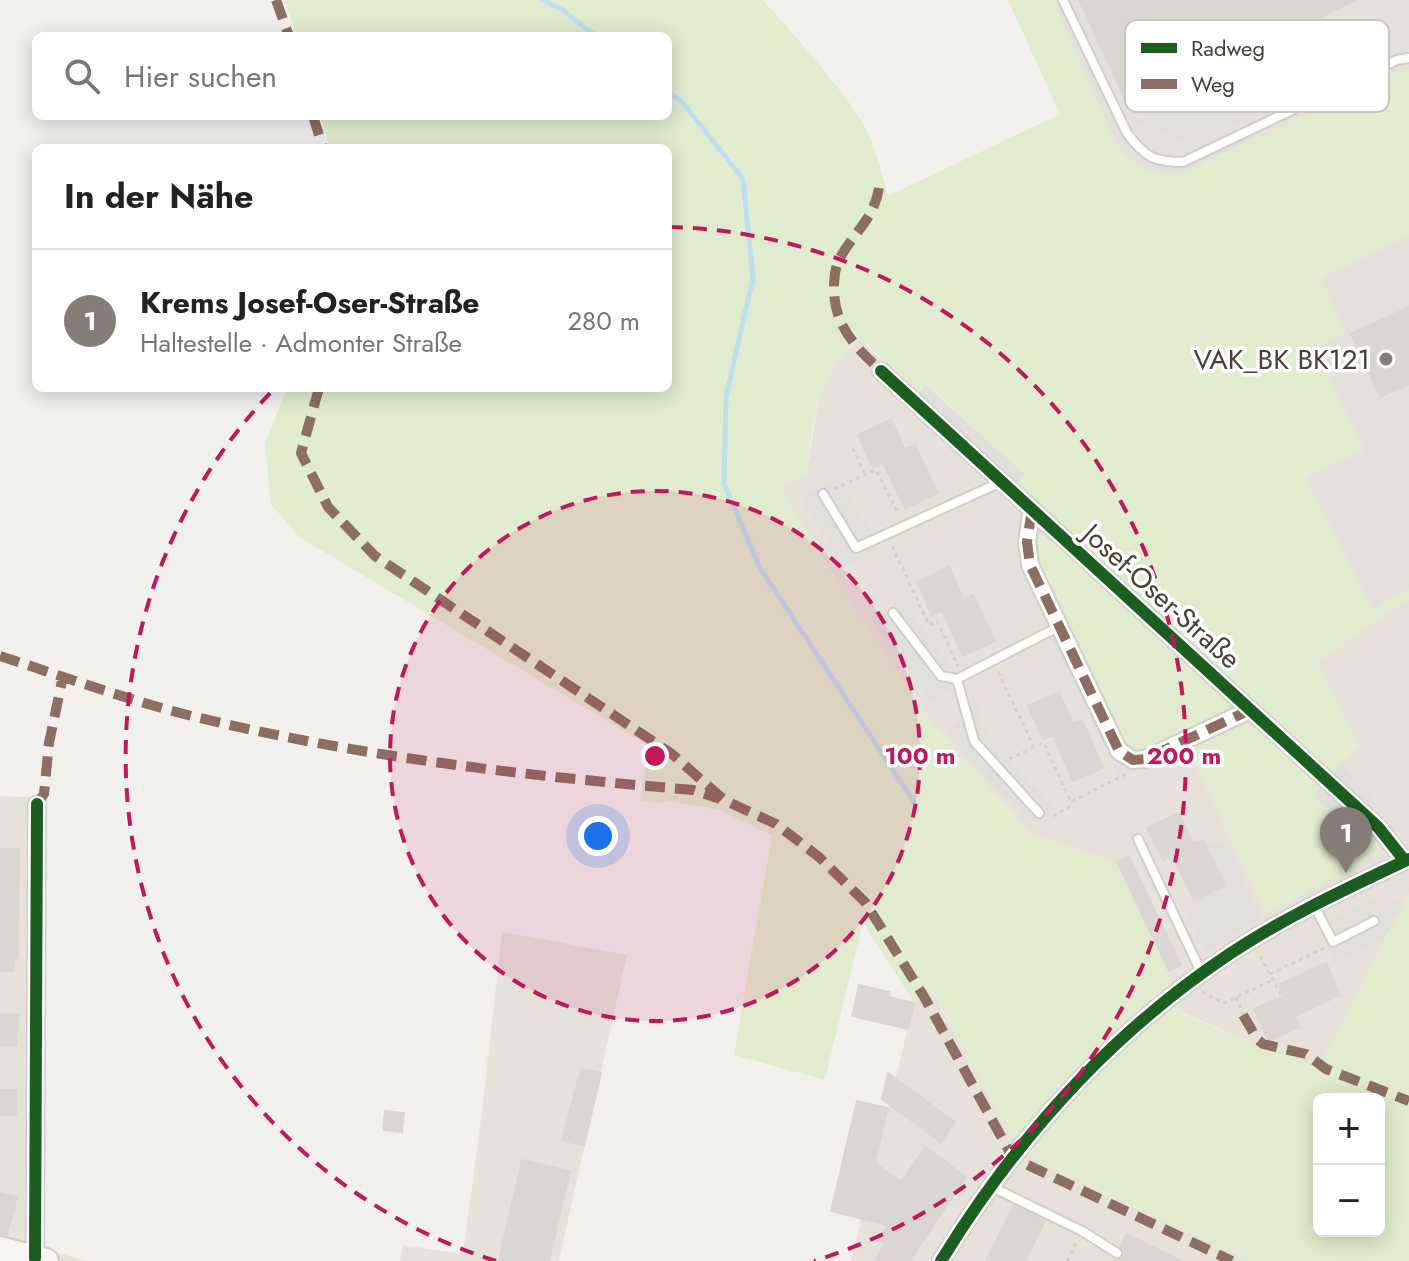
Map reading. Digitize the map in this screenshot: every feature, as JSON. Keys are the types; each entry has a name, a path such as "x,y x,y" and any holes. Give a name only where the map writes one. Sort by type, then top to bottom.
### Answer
{"main road":[{"path":"0,1249 40,1260"}],"street":[{"name":"Josef-Oser-Straße","path":"881,371 1378,827 1407,860"},
{"path":"1032,509 1027,554 1030,565 1119,751 1133,760 1145,759 1250,710"},
{"path":"37,804 40,1260"},
{"path":"941,1261 1051,1108 1093,1065 1202,974 1261,935 1314,905 1407,860"}],"lane":[{"path":"1063,0 1127,133 1142,152 1161,162 1183,162 1288,112"},
{"path":"1389,64 1409,58"},
{"path":"823,494 856,548 1002,481"},
{"path":"893,613 941,676 960,678 1058,627"},
{"path":"960,678 974,741 1039,813"},
{"path":"1138,839 1202,974"},
{"path":"1314,905 1333,942 1374,921"},
{"path":"992,1187 1082,1231 1117,1253"}],"path":[{"path":"853,448 865,475"},
{"path":"823,494 876,470 904,525"},
{"path":"887,534 929,625 937,621 960,678"},
{"path":"992,661 1034,747"},
{"path":"996,765 1044,743 1071,802"},
{"path":"1039,813 1049,817 1068,808 1071,802 1125,776 1133,760"},
{"path":"1270,974 1333,942"},
{"path":"1258,952 1281,995"},
{"path":"1202,992 1224,1003 1273,980"},
{"path":"1236,997 1243,1015"},
{"path":"1067,1261 1082,1231"}],"shaded area":[{"path":"1008,0 1409,0 1409,598 1317,663"},
{"path":"1389,38 1405,44 1389,52"},
{"path":"1154,112 1260,112 1192,144 1134,121"},
{"path":"859,338 917,394 1025,474 1358,745 1317,663 1409,598 1409,1097 1322,1062 1318,1069 1182,1013 1169,971 1117,863 1030,834 930,722 848,599 787,501 781,485 806,474 819,398 835,363"},
{"path":"926,385 1025,474 1016,484 918,395"},
{"path":"839,477 880,546 843,568 801,500"},
{"path":"901,599 954,670 950,689 932,702 872,621"},
{"path":"1058,636 1123,773 1118,775 1052,639"},
{"path":"977,702 985,731 1054,809 1032,828 946,732 960,719 958,707"},
{"path":"1341,764 1376,796 1367,805 1332,773"},
{"path":"1321,787 1371,832 1363,840 1313,795"},
{"path":"0,796 45,798 43,1235 46,1245 54,1252 88,1261 0,1261"},
{"path":"1203,840 1229,848 1262,916 1206,953 1183,905 1225,885"},
{"path":"1383,895 1402,905 1385,937 1335,962 1318,928"},
{"path":"502,932 627,955 559,1261 400,1261 403,1245 463,1254"},
{"path":"933,992 1010,1135 1035,1161 1251,1261 851,1261 914,1003"}],"green space":[{"path":"284,0 763,0 826,73 861,120 874,147 888,196 1060,114 1008,0 1054,0 1114,140 1135,163 1159,172 1181,173 1311,112 1389,112 1389,76 1409,70 1409,236 1321,278 1346,332 1315,348 1364,450 1305,477 1373,609 1409,588 1409,598 1317,663 1358,745 1332,773 1016,484 1025,474 927,385 918,395 860,338 834,368 826,383 811,435 806,474 781,485 787,501 848,599 930,722 1030,834 1117,862 1169,971 1182,1014 1318,1068 1409,893 1409,1261 1251,1261 1035,1161 1010,1136 934,993 914,1003 863,922 825,1080 734,1055 772,835 719,810 664,800 663,804 640,800 649,746 299,537 271,504 265,443 285,392 672,392 672,144 329,144 322,120 672,120 672,32 296,32"},
{"path":"1040,534 1047,536 1224,695 1228,706 1225,713 1145,753 1130,751 1124,746 1035,563 1033,544"},
{"path":"1243,725 1259,728 1321,787 1314,796 1362,840 1371,832 1379,842 1376,856 1266,913 1188,750"}],"building":[{"path":"1079,0 1356,0 1314,20 1125,20 1125,98"},
{"name":"VAK_BK BK121","path":"1409,307 1409,384 1380,397 1351,334"},
{"path":"891,419 905,450 915,445 937,493 905,509 883,463 873,468 858,435"},
{"path":"949,567 963,599 973,595 995,641 963,656 942,610 932,615 917,582"},
{"path":"1059,692 1073,724 1082,720 1103,768 1073,781 1053,735 1043,739 1028,706"},
{"path":"1179,813 1193,844 1203,840 1225,886 1194,900 1172,855 1163,860 1147,828"},
{"path":"0,849 19,849 18,958 14,958 14,971 0,971"},
{"path":"1129,857 1181,965 1169,971 1117,862"},
{"path":"1326,963 1340,995 1295,1016 1300,1027 1268,1041 1254,1009 1284,996 1280,984"},
{"path":"859,985 890,992 888,997 914,1003 908,1029 852,1016"},
{"path":"0,1014 18,1015 16,1045 0,1045"},
{"path":"581,1069 601,1073 584,1146 562,1140"},
{"path":"888,1073 955,1122 941,1142 882,1099"},
{"path":"0,1090 16,1090 16,1115 0,1115"},
{"path":"857,1101 888,1108 875,1163 901,1182 925,1147 966,1177 910,1261 875,1261 885,1244 879,1240 888,1225 831,1211"},
{"path":"385,1111 404,1113 402,1132 383,1130"},
{"path":"522,1160 570,1171 549,1261 499,1261"},
{"path":"0,1193 17,1197 7,1235 0,1234"},
{"path":"1014,1205 1045,1221 1025,1261 986,1261"},
{"path":"1126,1234 1182,1261 1113,1261 1123,1256 1120,1247"}],"waterway":[{"path":"542,0 561,9 591,32"},
{"path":"672,94 683,103 743,179 753,278 726,397 724,484 760,568 916,805"}],"marked path":[{"path":"276,0 288,32"},
{"path":"314,120 322,144"},
{"path":"879,188 868,217 838,261 834,289 843,327 858,348 887,376"},
{"path":"318,392 301,453 328,507 375,556 672,754 724,800 776,824 819,857 865,902 923,995 1013,1158 1232,1261"},
{"path":"1032,509 1027,542 1030,565 1119,751 1133,760 1145,759 1250,710"},
{"path":"0,656 171,711 257,731 443,763 693,790 720,799"},
{"path":"37,804 44,794 49,743 63,676"},
{"path":"1243,1015 1263,1044 1306,1054 1326,1069 1409,1101"}],"cycle path":[{"path":"881,371 1378,827 1405,861"},
{"path":"35,1258 37,804"},
{"path":"941,1261 970,1216 1034,1131 1107,1053 1146,1017 1187,984 1252,940 1318,903 1409,859"}],"place":[{"name":"VAK_BK BK121","path":"1386,359"},
{"name":"Krems Josef-Oser-Straße","path":"1346,873"}]}
